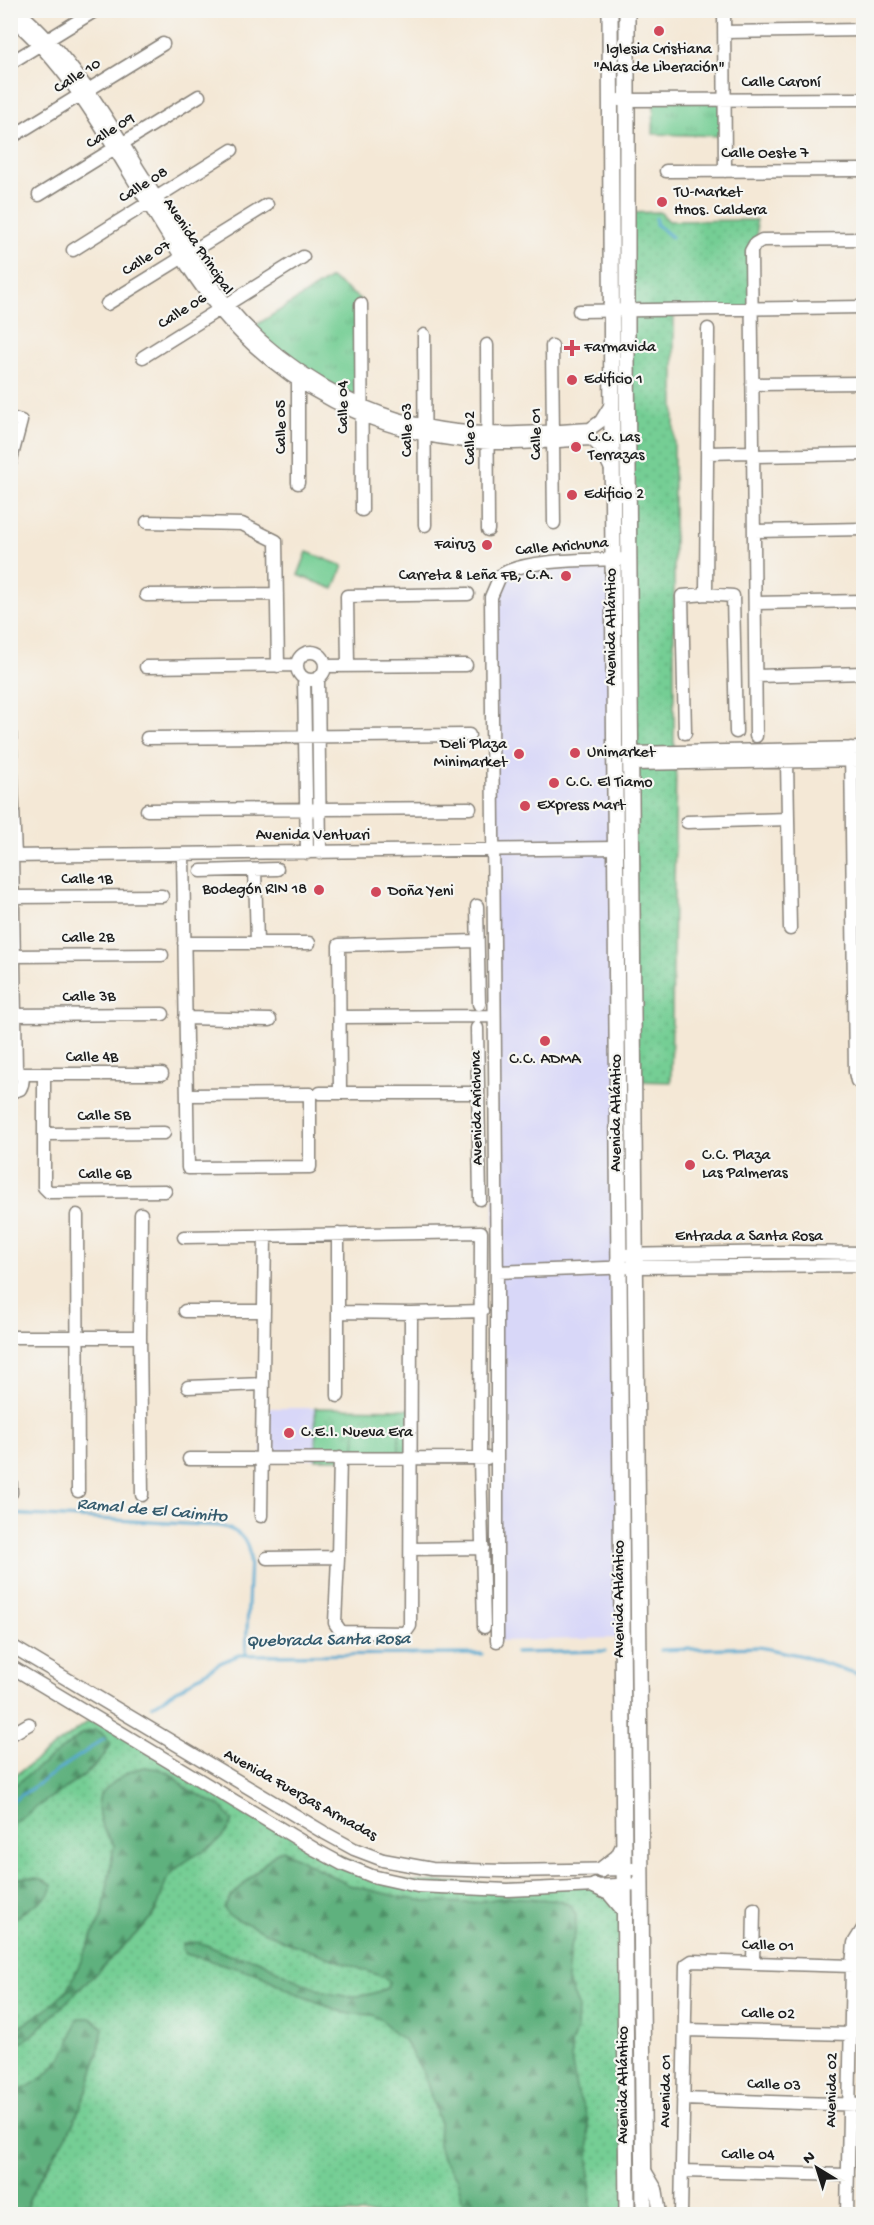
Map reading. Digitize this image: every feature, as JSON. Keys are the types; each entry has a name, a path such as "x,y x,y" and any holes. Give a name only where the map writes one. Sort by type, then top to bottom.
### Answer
{"main road":[{"name":"Avenida Atlántico","path":"627,10 627,310 632,758 624,1845 632,1877 625,1911 627,2214"},
{"name":"Avenida Atlántico","path":"608,13 616,848 627,1261 632,1877 644,2214"},
{"path":"601,1870 618,1857 624,1845"},
{"path":"595,1886 610,1893 625,1911"}],"street":[{"name":"Avenida Principal","path":"17,10 84,92 186,255 223,307 301,376 360,410 383,415 424,431 442,430 488,438 591,434"},
{"path":"10,63 96,10"},
{"path":"724,10 725,171"},
{"name":"Avenida Principal","path":"10,17 44,42"},
{"path":"724,32 864,30"},
{"name":"Calle 10","path":"10,138 163,44"},
{"name":"Calle 09","path":"39,195 199,96"},
{"name":"Calle Caroní","path":"609,100 864,99"},
{"name":"Calle 08","path":"73,250 232,150"},
{"name":"Calle Oeste 7","path":"666,171 864,170"},
{"name":"Calle 07","path":"107,304 267,205"},
{"path":"756,736 752,247 758,242 769,240 864,239"},
{"name":"Calle 06","path":"143,357 303,257"},
{"name":"Calle 04","path":"360,304 362,510"},
{"path":"579,311 864,308"},
{"path":"706,594 708,329"},
{"name":"Calle 03","path":"423,335 425,525"},
{"name":"Calle 02","path":"487,345 488,530"},
{"name":"Calle 01","path":"552,346 554,523"},
{"name":"Calle 05","path":"298,483 301,376"},
{"path":"752,384 864,383"},
{"path":"612,403 591,434 612,471"},
{"path":"10,463 16,420"},
{"path":"707,453 864,454"},
{"path":"147,522 242,524 276,541 278,666"},
{"path":"754,531 864,529"},
{"name":"Calle Arichuna","path":"500,576 510,570 529,565 630,559"},
{"name":"Avenida Arichuna","path":"497,1641 497,1272 490,608 494,587 500,576"},
{"path":"146,595 277,594"},
{"path":"348,666 347,596 468,594"},
{"path":"685,733 682,596 706,594 733,596 736,732"},
{"path":"755,603 864,601"},
{"path":"309,652 322,657 326,666 318,679 311,681 299,674 297,665 301,657 309,652"},
{"path":"146,667 297,665"},
{"path":"326,666 466,665"},
{"path":"756,676 864,673"},
{"path":"304,679 314,853"},
{"path":"313,808 319,736 318,679"},
{"path":"10,734 13,1015 16,1071 22,1086 10,1092"},
{"path":"147,738 469,735"},
{"path":"632,758 787,761 855,752"},
{"path":"855,752 859,924 855,1072 857,1081 864,1086"},
{"path":"632,758 855,752 864,760"},
{"path":"787,761 790,929"},
{"path":"147,810 470,807"},
{"path":"687,822 788,819"},
{"name":"Avenida Ventuari","path":"12,856 616,848"},
{"path":"183,854 188,1168 310,1167 310,1094 187,1095"},
{"path":"201,871 277,869"},
{"path":"255,870 256,943"},
{"name":"Calle 1B","path":"12,897 162,896"},
{"path":"477,906 479,1004"},
{"path":"340,1093 339,945 477,941"},
{"path":"184,943 309,944"},
{"name":"Calle 2B","path":"12,956 162,955"},
{"name":"Calle 3B","path":"13,1015 163,1014"},
{"path":"340,1017 494,1016"},
{"path":"185,1018 270,1020"},
{"path":"477,1028 480,1199"},
{"name":"Calle 4B","path":"16,1071 44,1074 162,1074"},
{"path":"44,1074 45,1134"},
{"path":"320,1093 478,1093"},
{"name":"Calle 5B","path":"45,1134 164,1132"},
{"name":"Calle 6B","path":"45,1134 44,1187 49,1192 165,1191"},
{"path":"141,1214 142,1495"},
{"path":"77,1215 78,1491"},
{"path":"184,1237 481,1232 480,1458 484,1627"},
{"path":"338,1234 338,1396"},
{"path":"261,1516 265,1236"},
{"name":"Entrada a Santa Rosa","path":"497,1272 627,1261 850,1259 864,1253"},
{"name":"Entrada a Santa Rosa","path":"850,1259 864,1265"},
{"path":"185,1311 264,1311"},
{"path":"339,1312 482,1311"},
{"path":"340,1458 336,1628 341,1632 405,1633 410,1626 411,1313"},
{"path":"10,1337 140,1337"},
{"path":"188,1387 263,1384"},
{"path":"189,1459 497,1457"},
{"path":"10,1464 11,1493"},
{"path":"411,1549 483,1548"},
{"path":"267,1558 338,1557"},
{"name":"Avenida Fuerzas Armadas","path":"10,1645 306,1823 369,1855 398,1864 432,1869 601,1870 632,1877"},
{"path":"10,1666 253,1812 356,1870 388,1881 432,1888 508,1890 595,1886 632,1877"},
{"path":"10,1735 29,1724"},
{"path":"753,1963 754,1909"},
{"name":"Avenida 02","path":"847,2214 852,1966 854,1943 864,1927"},
{"name":"Calle 01","path":"686,1967 687,1963 692,1961 852,1966"},
{"name":"Avenida 01","path":"681,2213 686,1967"},
{"name":"Calle 02","path":"684,2030 851,2034"},
{"name":"Calle 03","path":"683,2099 864,2105"},
{"path":"643,2168 656,2189 660,2213 681,2213"},
{"name":"Calle 04","path":"682,2171 848,2175"}],"shaded area":[{"path":"613,560 622,1638 497,1641 490,608 504,573"},
{"name":"C.E.I. Nueva Era","path":"262,1408 315,1408 316,1459 262,1459"}],"green space":[{"path":"654,99 724,99 725,136 653,134"},
{"path":"660,212 669,221 756,220 758,242 751,308 674,310 674,751 676,764 671,1082 634,1081 628,213"},
{"path":"331,278 361,300 360,405 346,398 250,329"},
{"path":"307,552 343,566 334,589 298,575"},
{"path":"315,1408 411,1409 411,1458 316,1459"},
{"path":"356,1429 399,1430 399,1452 355,1452"},
{"path":"96,1716 253,1812 388,1881 595,1886 620,1903 627,2214 11,2214 10,1779"},
{"path":"95,1730 102,1733 110,1743 107,1752 100,1760 81,1777 11,1826 11,1788 82,1734"},
{"path":"144,1767 160,1769 171,1774 185,1788 222,1807 233,1821 220,1839 189,1859 170,1876 157,1908 148,1922 34,2034 11,2050 11,2033 45,2010 68,1989 103,1913 114,1845 100,1821 98,1808 100,1794 126,1774"},
{"path":"283,1850 349,1885 400,1897 432,1902 471,1903 507,1897 526,1898 562,1901 571,1906 576,1915 575,1935 570,1948 567,1980 578,2006 577,2028 571,2045 571,2057 576,2088 588,2120 591,2214 472,2214 462,2199 457,2179 443,2160 438,2145 439,2121 424,2074 404,2040 373,2015 344,2013 286,1989 259,1974 186,1954 182,1949 183,1944 200,1943 230,1955 258,1960 308,1985 333,1994 359,1996 387,1988 389,1982 383,1977 289,1943 228,1915 224,1908 230,1898 275,1853"},
{"path":"27,1877 42,1879 52,1884 52,1889 48,1895 11,1921 11,1879"},
{"path":"78,2018 92,2018 103,2028 90,2082 74,2121 38,2182 25,2214 11,2214 11,2095 28,2087 50,2071 69,2045"}],"waterway":[{"path":"656,218 656,224 672,237"},
{"name":"Ramal de El Caimito","path":"10,1514 220,1526 232,1530 247,1544 250,1556 246,1655"},
{"name":"Quebrada Santa Rosa","path":"660,1650 759,1647 799,1655 864,1676"},
{"name":"Quebrada Santa Rosa","path":"515,1653 605,1651"},
{"name":"Quebrada Santa Rosa","path":"152,1706 220,1663 239,1655 482,1654"},
{"name":"Quebrada Santa Rosa","path":"10,1803 104,1739"}],"place":[{"name":"Iglesia Cristiana \"Alas de Liberación\"","path":"659,31"},
{"name":"TU-Market Hnos. Caldera","path":"662,202"},
{"name":"Farmavida","path":"572,348"},
{"name":"Edificio 1","path":"572,380"},
{"name":"C.C. Las Terrazas","path":"576,447"},
{"name":"Edificio 2","path":"572,495"},
{"name":"Fairuz","path":"487,545"},
{"name":"Carreta & Leña FB, C.A.","path":"566,576"},
{"name":"Unimarket","path":"575,753"},
{"name":"Deli Plaza Minimarket","path":"519,754"},
{"name":"C.C. El Tiamo","path":"554,783"},
{"name":"Express Mart","path":"525,806"},
{"name":"Bodegón RIN 18","path":"319,890"},
{"name":"Doña Yeni","path":"376,892"},
{"name":"C.C. ADMA","path":"545,1041"},
{"name":"C.C. Plaza Las Palmeras","path":"690,1165"},
{"name":"C.E.I. Nueva Era","path":"289,1433"}]}
